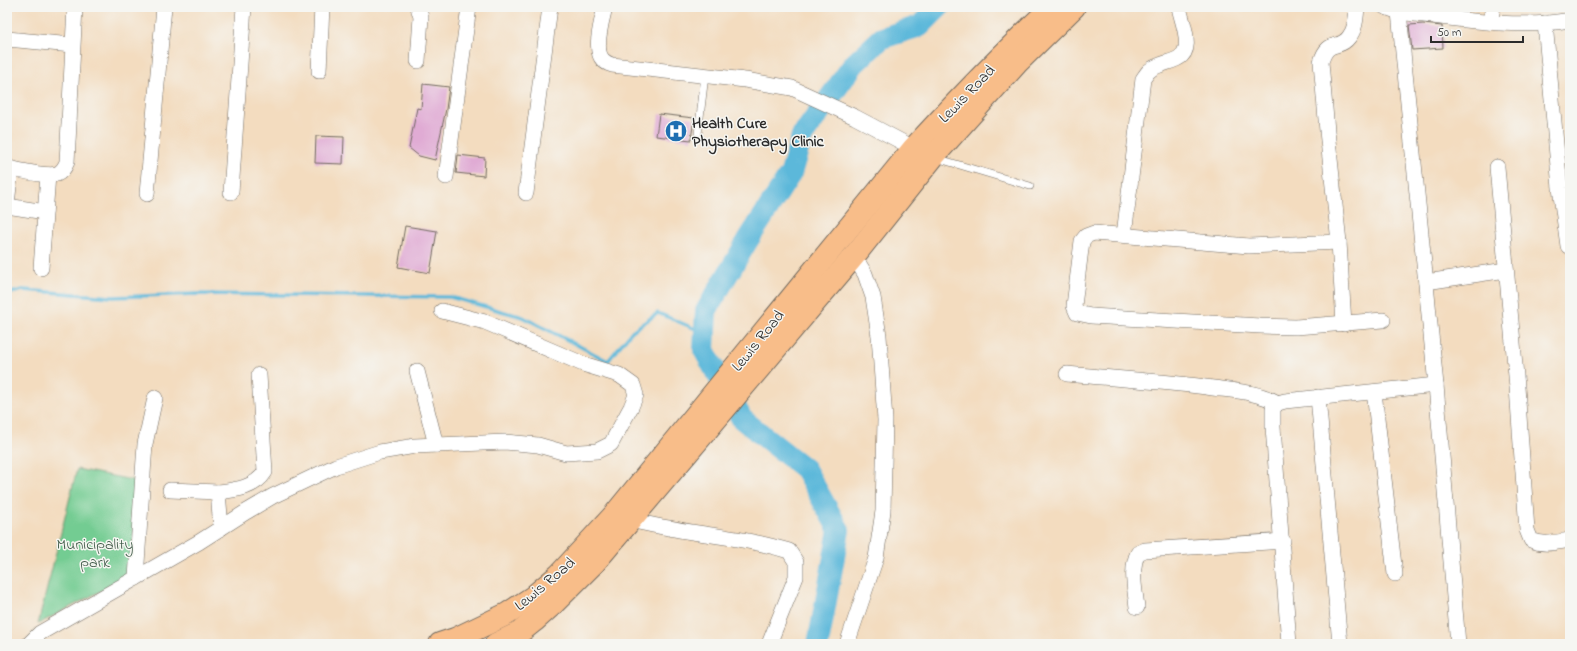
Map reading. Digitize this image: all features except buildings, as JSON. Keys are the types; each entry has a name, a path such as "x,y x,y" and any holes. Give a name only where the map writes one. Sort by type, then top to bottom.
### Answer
{"main road":[{"name":"Lewis Road","path":"496,644 522,638 595,562 827,254 913,149 957,101 1052,7"},
{"name":"Lewis Road","path":"440,644 471,638 533,596 554,579 589,542 636,506 848,263 934,157 1018,63 1074,7"}],"street":[{"path":"45,212 7,205 9,169 48,175 58,173 64,168 67,162 75,7"},
{"path":"147,194 164,7"},
{"path":"231,192 244,7"},
{"path":"319,71 322,7"},
{"path":"418,7 421,16 418,61"},
{"path":"446,177 469,7"},
{"path":"526,193 550,7"},
{"path":"605,7 599,38 599,51 603,61 612,65 745,80 792,88 855,117 913,149 934,157"},
{"path":"1124,235 1144,78 1148,71 1181,58 1185,51 1186,38 1179,7"},
{"path":"1344,324 1339,242 1321,62 1324,53 1329,47 1349,38 1354,29 1357,7"},
{"path":"1458,644 1426,282 1395,9 1492,14 1546,23 1570,20"},
{"path":"1546,23 1560,188 1568,246"},
{"path":"7,39 72,45"},
{"path":"1497,167 1527,530 1531,540 1538,543 1545,544 1570,540"},
{"path":"41,268 48,175"},
{"path":"1339,242 1249,246 1094,233 1086,236 1082,241 1074,306 1077,313 1091,316 1260,326 1296,327 1383,320"},
{"path":"847,644 876,558 883,511 885,420 879,336 873,297 865,274 848,263"},
{"path":"1426,282 1506,270"},
{"path":"29,644 40,633 199,542 273,496 336,466 380,452 415,446 505,442 538,445 566,452 597,451 611,444 632,408 636,395 633,385 620,375 583,364 485,322 442,311"},
{"path":"416,371 436,446"},
{"path":"1067,374 1195,385 1256,394 1278,403 1318,397 1436,385"},
{"path":"170,490 218,492 250,486 260,480 265,472 259,375"},
{"path":"1374,392 1395,574"},
{"path":"1318,397 1340,644"},
{"path":"136,578 145,444 155,398"},
{"path":"1278,403 1274,408 1272,417 1283,541 1289,644"},
{"path":"218,492 221,528"},
{"path":"636,506 656,527 693,532 775,547 789,551 796,562 796,577 769,644"},
{"path":"1137,607 1134,568 1135,559 1138,552 1145,550 1283,541"}],"lane":[{"path":"698,134 705,75"},
{"path":"934,157 1030,186"}],"green space":[{"name":"Municipality park","path":"77,469 137,481 131,575 38,624"}],"waterway":[{"path":"818,644 839,530 805,469 742,419 704,350 706,311 748,240 791,173 802,136 854,64 882,38 920,26 939,7"},
{"path":"7,294 23,290 112,297 197,294 450,297 523,317 608,361 632,331 658,313 705,333"}],"place":[{"name":"Health Cure Physiotherapy Clinic","path":"676,131"}]}
